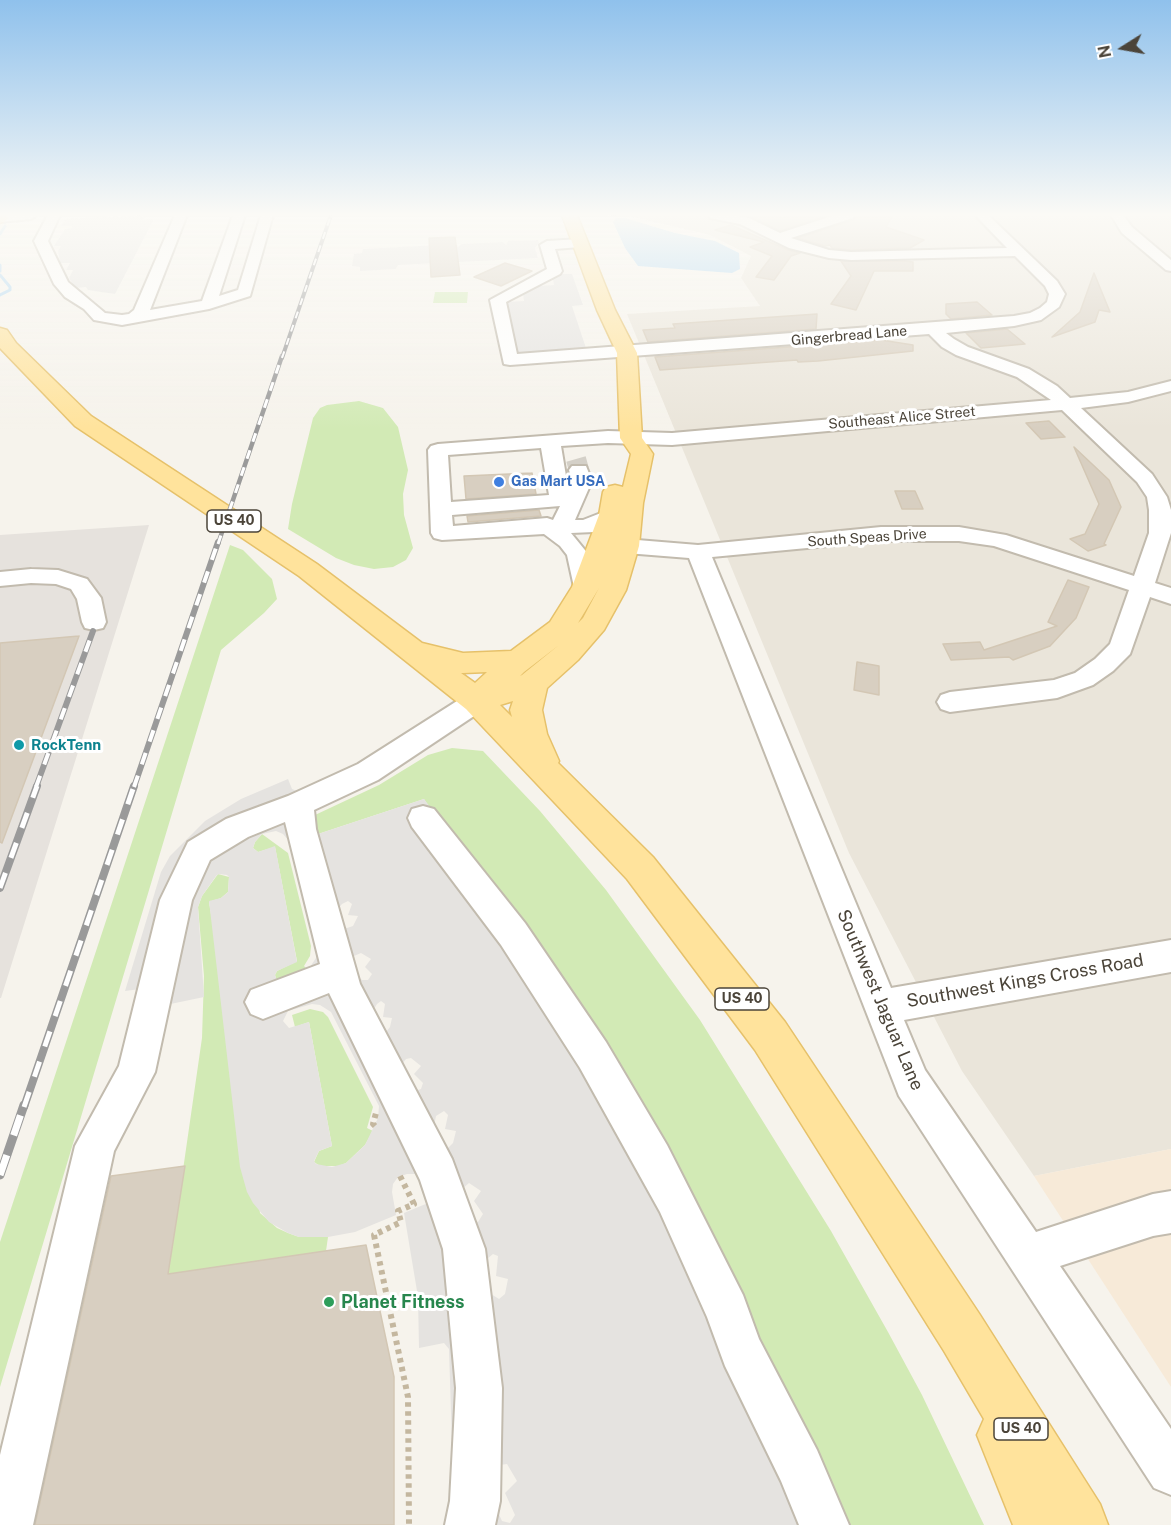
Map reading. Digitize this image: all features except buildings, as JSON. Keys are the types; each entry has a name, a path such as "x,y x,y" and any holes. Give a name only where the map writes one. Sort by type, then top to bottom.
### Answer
{"main road":[{"path":"550,776 531,734 526,710 525,672 560,629 614,545 631,502 642,454 631,438 627,353 597,286"},
{"name":"US 40","path":"0,334 9,347 83,421 308,570 477,701 640,868 770,1036 962,1333 1079,1525"},
{"path":"477,701 525,672 568,653 594,623 612,590 614,545 611,515 621,452 631,438"},
{"path":"412,651 463,663 525,672"},
{"name":"US 40","path":"962,1333 1042,1525"}],"street":[{"path":"64,286 106,320 134,318 209,304 245,293 247,286"},
{"path":"134,318 141,312 152,286"},
{"path":"209,304 215,286"},
{"name":"Gingerbread Lane","path":"525,286 498,300 510,360 933,329 1025,319 1035,317 1054,304 1057,294 1053,286"},
{"path":"933,329 948,343 962,351 1011,368 1037,381 1065,404 1164,498 1160,533 1120,648 1104,665 1084,679 1058,689 950,702"},
{"name":"Southeast Alice Street","path":"441,509 438,450 566,454 631,438 672,439 1065,404 1128,397 1171,386"},
{"path":"554,526 566,500 582,481 566,454"},
{"path":"566,500 441,509 442,533 554,526 586,527 611,515"},
{"path":"554,526 578,555 586,587"},
{"name":"South Speas Drive","path":"614,545 698,552 899,533 959,534 998,540 1171,596"},
{"name":"Southwest Jaguar Lane","path":"698,552 912,1083 1171,1471"},
{"path":"0,579 31,576 58,577 79,584 88,598 94,622"},
{"path":"8,1525 95,1146 136,1072 176,900 199,850 237,828 298,804 368,772 477,701"},
{"path":"298,804 301,829 344,988 438,1173 464,1249 479,1388 475,1501 470,1525"},
{"path":"423,818 513,934 593,1055 653,1160 674,1198 722,1300 741,1350 800,1467 824,1525"},
{"name":"Southwest Kings Cross Road","path":"880,1007 1171,956"},
{"path":"263,1002 340,972"},
{"path":"1028,1256 1153,1215 1171,1212"}],"path":[{"path":"400,1176 414,1204 398,1211 401,1222 374,1235 408,1397 409,1525"}],"shaded area":[{"path":"74,286 119,286 115,294 88,290 86,287"},
{"path":"535,286 576,286 583,305 572,306 586,348 516,353 505,302 524,301 523,294"},
{"path":"747,286 1171,286 1171,1149 1034,1176 962,1071 849,853 627,314 760,306"},
{"path":"149,525 1,998 0,998 0,535"},
{"path":"288,779 292,789 297,791 315,835 424,799 513,915 841,1525 449,1525 453,1477 449,1349 444,1343 419,1348 418,1297 404,1213 428,1203 421,1177 416,1174 407,1174 398,1177 393,1184 396,1215 355,1232 328,1237 299,1237 288,1233 269,1222 253,1203 247,1192 240,1167 209,901 221,898 228,892 229,877 227,875 216,876 202,896 198,907 204,997 137,1011 140,989 125,991 161,872 170,856 205,821 241,799","holes":["276,831 283,834 290,842 317,948 316,958 308,970 277,981 275,975 277,971 297,962 275,846 258,852 253,848 262,834","348,901 352,904 348,915 358,916 353,926 347,928 341,926 337,910","361,953 371,959 365,967 372,974 368,980 362,980 354,973 354,956","381,1001 385,1004 383,1017 392,1018 390,1027 383,1032 372,1012","312,1004 320,1005 331,1012 379,1106 378,1118 365,1145 346,1163 332,1167 316,1164 314,1161 319,1151 332,1146 309,1022 289,1028 283,1021 288,1011","411,1058 421,1066 414,1074 423,1083 421,1089 415,1089 402,1064 406,1059","444,1111 448,1115 445,1129 456,1131 453,1143 444,1149 433,1131 436,1116","469,1183 481,1191 474,1201 483,1214 478,1222 474,1220 462,1189","493,1254 498,1256 496,1276 508,1279 505,1294 499,1299 491,1294 484,1273 487,1259","507,1464 517,1481 505,1493 515,1515 510,1523 502,1521 492,1499 500,1465"]},
{"path":"1171,1149 1171,1387 1034,1176"}],"green space":[{"path":"435,292 468,292 467,303 433,303"},
{"path":"359,401 383,408 398,427 408,470 403,494 404,515 413,548 406,560 393,567 374,569 354,565 336,558 288,529 313,418 320,408 327,405"},
{"path":"230,545 243,550 272,579 277,599 221,650 0,1387 0,1242"},
{"path":"452,748 483,751 540,811 606,890 700,1020 831,1231 888,1332 922,1395 984,1525 841,1525 424,799 315,835 309,820 315,815 379,785 428,755"},
{"path":"262,834 288,853 311,946 310,956 304,966 308,970 277,981 275,975 277,971 297,961 275,847 258,852 253,848"},
{"path":"218,874 229,877 228,892 221,898 209,902 260,1213 277,1228 299,1237 328,1237 326,1251 168,1274 202,1038 204,976 198,907 202,896"},
{"path":"310,1009 323,1012 328,1017 373,1107 367,1128 373,1131 365,1145 346,1163 339,1166 320,1166 314,1162 319,1151 332,1146 309,1022 295,1027 292,1015"}],"waterway":[{"path":"0,295 10,290 9,286"}],"tunnel":[{"path":"576,459 579,470"}],"railway":[{"path":"282,358 307,286"},
{"path":"218,544 282,356"},
{"path":"134,787 218,542"},
{"path":"36,787 93,631"},
{"path":"0,888 37,786"},
{"path":"24,1107 134,786"},
{"path":"0,1175 24,1105"}],"place":[{"name":"Gas Mart USA","path":"499,482"},
{"name":"RockTenn","path":"19,745"},
{"name":"Planet Fitness","path":"329,1302"}]}
